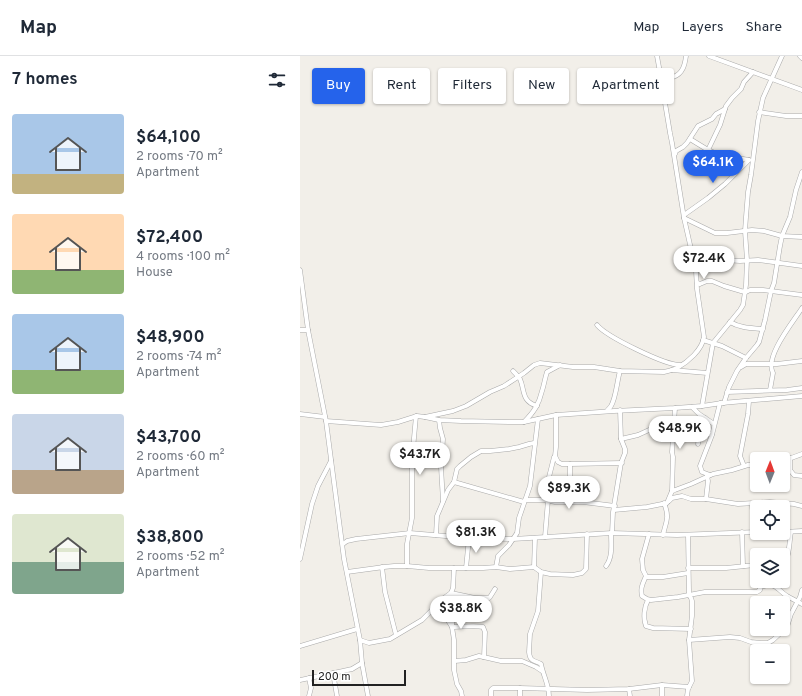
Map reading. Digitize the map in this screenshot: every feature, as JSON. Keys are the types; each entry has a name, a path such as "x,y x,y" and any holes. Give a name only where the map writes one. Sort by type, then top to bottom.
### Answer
{"street":[{"path":"657,56 660,68"},
{"path":"674,77 681,72 685,66 686,56"},
{"path":"708,56 802,90"},
{"path":"702,406 713,343 743,305 746,292 747,260 745,231 751,160 759,112 763,98 782,56"},
{"path":"708,150 720,125 725,109 753,72"},
{"path":"300,414 381,426 416,416 425,416 453,411 466,406 490,392 504,386 537,364 544,363 594,367 620,371 654,372 678,368 688,360 702,344 704,337 696,283 696,271 684,216 665,104"},
{"path":"674,157 676,151 685,145 698,126 725,109"},
{"path":"759,112 786,116 802,116"},
{"path":"690,139 708,150 725,156 751,160"},
{"path":"684,216 725,184 751,160"},
{"path":"708,476 702,472 700,466 722,403 737,371 757,345 763,329 774,283 782,236 790,217 802,172"},
{"path":"684,216 691,222 715,233 757,230 782,236 802,237"},
{"path":"693,258 740,261 758,260 802,266"},
{"path":"300,270 302,305 326,419 342,544 360,640 362,663 368,696"},
{"path":"696,283 700,284 707,281 712,281 738,291 746,292 756,290 802,295"},
{"path":"770,390 774,374 771,364 774,355 781,339 802,308"},
{"path":"730,322 744,327 763,329"},
{"path":"597,325 600,329 650,356 676,365 681,365"},
{"path":"300,330 308,330"},
{"path":"703,340 722,346 746,358"},
{"path":"737,371 746,364 771,364 802,361"},
{"path":"524,422 537,406 546,373 560,365"},
{"path":"671,370 707,373"},
{"path":"513,371 518,376 527,399 533,405 537,406"},
{"path":"606,411 611,406 620,371"},
{"path":"728,392 802,388"},
{"path":"425,416 439,420 524,422 556,415 620,410 692,407 749,400 802,396"},
{"path":"744,466 740,456 748,414 749,400"},
{"path":"692,407 714,424"},
{"path":"663,535 668,521 666,502 672,491 672,452 675,408"},
{"path":"606,566 611,554 614,508 625,453 625,448 621,439 620,410"},
{"path":"545,538 549,500 549,477 556,448 556,415"},
{"path":"407,566 407,544 412,518 412,460 416,416"},
{"path":"698,444 699,437 703,431 705,418"},
{"path":"496,567 498,556 513,539 516,533 519,518 530,486 538,419"},
{"path":"439,420 442,439 441,467 443,502"},
{"path":"621,439 638,435 649,430 674,430"},
{"path":"701,434 712,434"},
{"path":"436,535 438,516 443,502 448,490 454,482 457,469 464,462 481,451 509,449 534,443"},
{"path":"790,458 802,454"},
{"path":"555,456 558,462 562,464 622,463"},
{"path":"300,559 312,504 318,486 331,461"},
{"path":"570,464 570,502"},
{"path":"672,491 708,476 750,466"},
{"path":"790,470 794,475 802,476"},
{"path":"706,499 708,476"},
{"path":"454,482 525,501 549,500 555,502 600,504 614,508 647,507 682,496 691,499 706,499 738,504 750,504"},
{"path":"790,504 802,505"},
{"path":"789,548 791,532 802,531"},
{"path":"742,532 743,566"},
{"path":"342,544 356,539 410,533 469,538 513,539 612,533 688,535 750,532"},
{"path":"347,572 382,567 407,566 429,568 496,567 510,569 534,567 541,572 577,575 584,572 586,567 587,534"},
{"path":"646,577 646,574 642,570 642,562 648,534"},
{"path":"688,535 689,595 692,601 689,640 692,681 689,687 688,696"},
{"path":"466,568 469,538"},
{"path":"534,567 535,538"},
{"path":"688,568 750,566"},
{"path":"382,567 385,592 396,635"},
{"path":"454,568 452,593 452,627 455,661 454,670 462,696"},
{"path":"541,572 538,611 530,634 529,652 530,659 541,664 549,689 549,696"},
{"path":"646,577 663,577 688,573"},
{"path":"646,577 642,584 641,592 643,597 648,600 715,592 757,592 760,588"},
{"path":"779,588 787,596 802,604"},
{"path":"360,640 370,643 390,639 422,620 444,598 452,593 475,598 489,598 495,589"},
{"path":"689,640 730,637 740,638 751,642 768,643 774,640 787,627 802,590"},
{"path":"452,593 447,598 446,605 447,619 452,627"},
{"path":"648,600 645,606 646,626 650,628 691,629"},
{"path":"452,627 479,626 484,628 484,657"},
{"path":"300,646 357,629"},
{"path":"455,661 466,660 477,656 501,661 524,662 542,671"},
{"path":"300,680 352,669 362,663"},
{"path":"333,673 337,696"},
{"path":"309,678 311,688 309,696"},
{"path":"490,696 493,688 587,690 662,685 689,687"},
{"path":"662,685 662,696"},
{"path":"520,688 520,696"},
{"path":"629,688 630,696"},
{"path":"587,690 587,696"}]}
